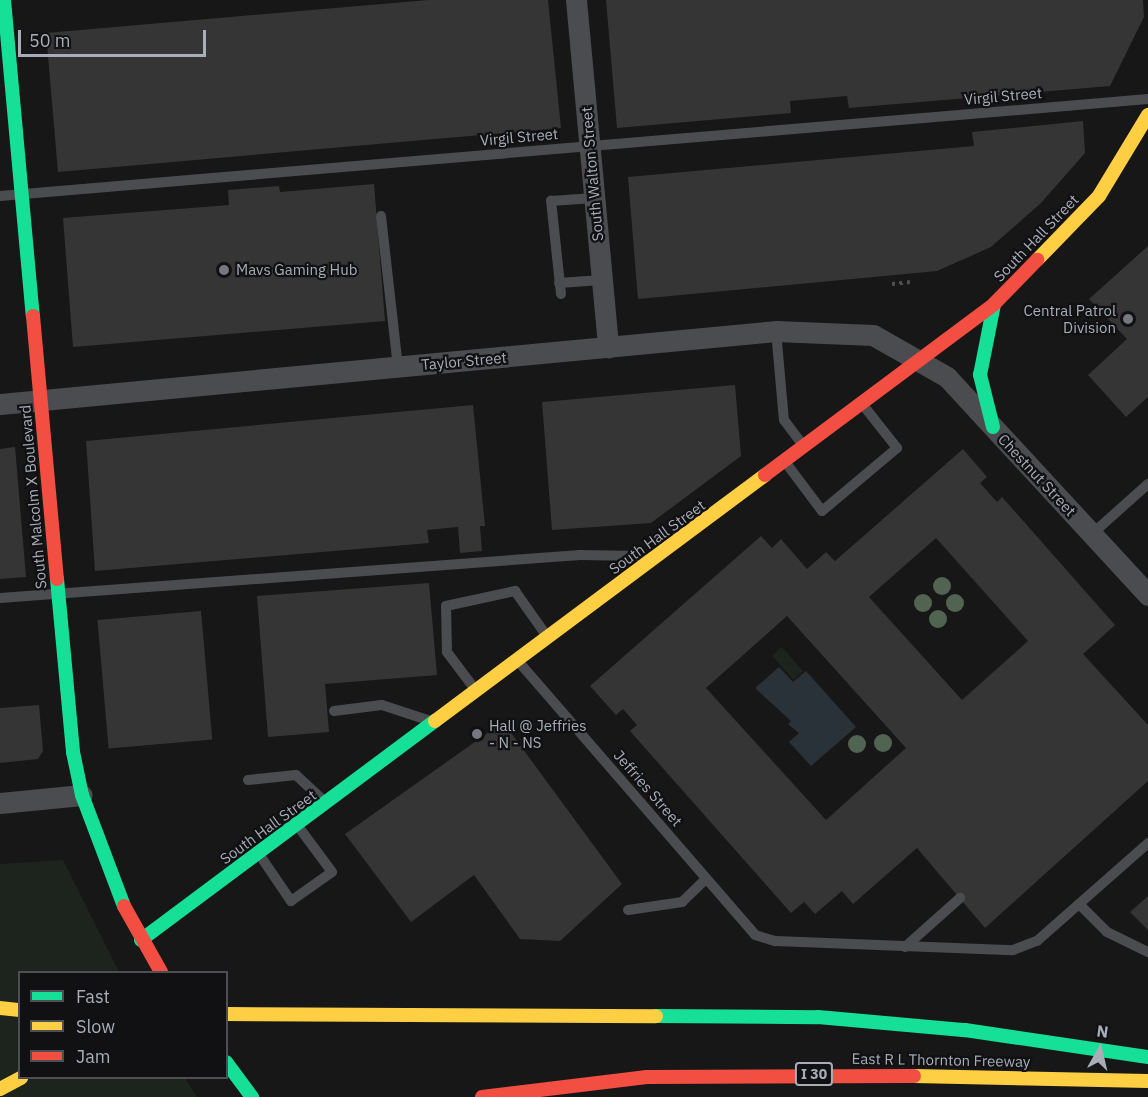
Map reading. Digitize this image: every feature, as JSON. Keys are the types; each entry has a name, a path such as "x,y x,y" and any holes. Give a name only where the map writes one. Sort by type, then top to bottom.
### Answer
{"main road":[{"name":"South Malcolm X Boulevard","path":"4,0 58,592 82,795 114,888 160,971"},
{"name":"South Hall Street","path":"141,940 328,805 548,638 786,463 994,304 1098,196 1148,115"},
{"path":"993,427 980,375 994,304"},
{"path":"0,1008 18,1010"},
{"path":"228,1014 609,1014 819,1017 909,1024 1148,1057"},
{"path":"228,1065 252,1097"},
{"name":"East R L Thornton Freeway","path":"482,1097 683,1076 791,1074 1148,1081"},
{"path":"0,1089 18,1079"}],"street":[{"name":"South Walton Street","path":"576,0 608,348"},
{"name":"Taylor Street","path":"0,404 776,331 873,336 923,359"},
{"name":"Chestnut Street","path":"923,359 947,376 1148,596"},
{"path":"0,802 82,795"}],"lane":[{"name":"Virgil Street","path":"0,196 1148,99"},
{"path":"594,198 551,201 560,289 601,280"},
{"path":"381,216 398,368"},
{"path":"776,331 784,420 805,448"},
{"path":"786,463 822,511 897,448 863,405"},
{"path":"1092,534 1148,484"},
{"path":"0,598 580,555 659,556"},
{"path":"477,692 447,652 446,606 515,591 548,638"},
{"name":"Jeffries Street","path":"518,661 755,935 775,940 905,948"},
{"path":"334,711 382,705 437,723"},
{"path":"248,780 296,775 328,805"},
{"path":"259,854 291,901 324,878 332,872 298,826"},
{"path":"905,948 1013,950 1037,941 1148,843"},
{"path":"628,910 682,902 706,879"},
{"path":"905,948 960,898"},
{"path":"1078,904 1107,932 1148,952"}],"path":[{"path":"892,284 911,282"}],"shaded area":[{"path":"782,647 803,671 793,680 772,656"},
{"path":"779,667 793,682 806,671 856,727 811,766 789,742 799,733 788,724 791,721 755,688"},
{"path":"63,860 118,971 18,971 18,1079 186,1079 197,1097 0,1097 0,864"}],"building":[{"path":"428,0 548,0 561,128 58,172 46,33"},
{"path":"606,0 1143,0 1144,17 1110,86 849,108 847,96 790,101 791,113 617,128"},
{"path":"1083,121 1085,153 1041,203 991,247 937,271 638,299 628,177 974,146 972,132"},
{"name":"Mavs Gaming Hub","path":"374,184 385,321 73,347 63,218 229,205 228,190 279,186 280,192"},
{"name":"Central Patrol Division","path":"1148,246 1148,397 1126,417 1088,375 1127,339 1089,299"},
{"path":"735,385 741,456 651,523 552,530 542,402"},
{"path":"473,405 485,526 480,526 482,551 460,553 458,527 427,530 429,543 95,571 86,441"},
{"path":"15,447 26,577 0,579 0,449"},
{"path":"963,449 987,477 980,483 997,502 1002,497 1115,625 1083,654 1148,725 1148,781 985,928 917,848 853,904 842,891 815,914 804,902 791,913 630,731 637,725 623,709 616,715 590,686 761,536 772,548 781,539 807,569 826,552 835,561","holes":["936,538 1028,641 962,700 869,597","787,616 906,748 826,820 706,688"]},
{"path":"429,583 437,675 325,684 329,732 268,737 257,596"},
{"path":"201,611 212,740 109,749 97,620"},
{"path":"39,705 43,751 38,759 0,763 0,708"},
{"path":"503,722 622,884 560,941 520,939 474,875 411,922 345,834"},
{"path":"1148,896 1148,930 1130,912"}],"traffic: fast":[{"path":"4,0 33,316"},
{"path":"993,427 980,375 994,304"},
{"path":"57,579 73,752 82,795 124,906"},
{"path":"141,940 435,721"},
{"path":"656,1016 818,1017 965,1030 1148,1057"},
{"path":"228,1065 252,1097"}],"traffic: slow":[{"path":"1037,260 1099,196 1148,115"},
{"path":"435,721 765,475"},
{"path":"0,1008 18,1010"},
{"path":"228,1014 656,1016"},
{"path":"914,1076 1148,1081"},
{"path":"0,1089 19,1079"}],"traffic: jam":[{"path":"765,475 994,304 1037,260"},
{"path":"33,316 57,579"},
{"path":"124,906 160,971"},
{"path":"482,1097 647,1077 914,1076"}],"place":[{"name":"Mavs Gaming Hub","path":"224,270"},
{"name":"Central Patrol Division","path":"1128,319"},
{"name":"Hall @ Jeffries - N - NS","path":"477,734"}]}
